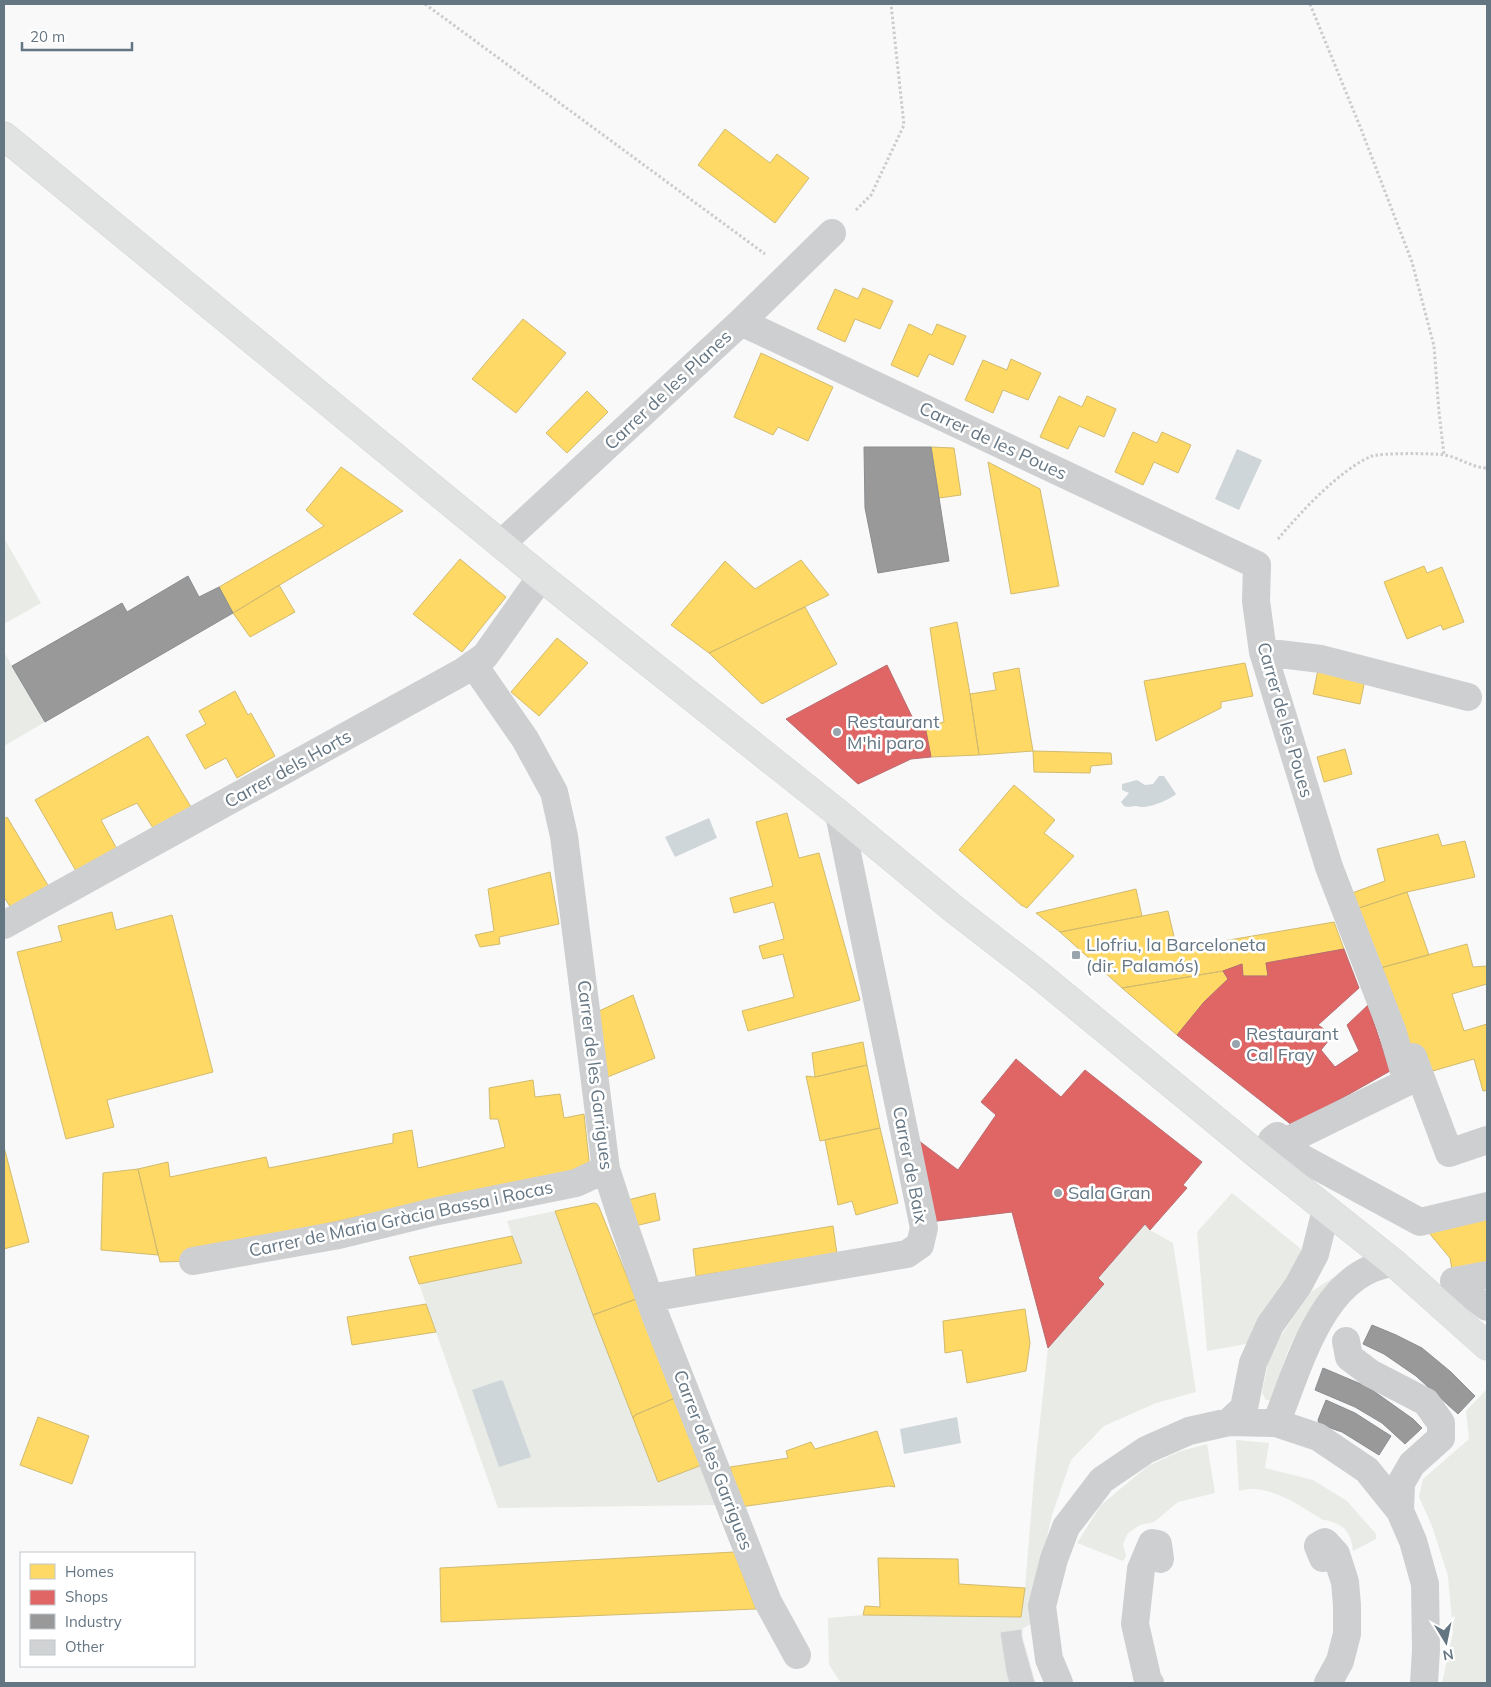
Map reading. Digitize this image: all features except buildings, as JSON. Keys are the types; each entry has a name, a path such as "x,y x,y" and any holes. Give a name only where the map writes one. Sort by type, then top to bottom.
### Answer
{"main road":[{"path":"4,136 541,577 839,814 962,916 1268,1150 1326,1210 1394,1263 1487,1346"}],"street":[{"name":"Carrer de les Planes","path":"501,544 741,322 832,233"},
{"name":"Carrer de les Poues","path":"741,322 1257,565 1256,601 1263,652 1329,867 1392,1030 1402,1064"},
{"name":"Carrer dels Horts","path":"4,926 464,671 484,656 541,577"},
{"path":"1263,652 1321,659 1468,697"},
{"name":"Carrer de les Garrigues","path":"473,664 525,739 554,792 564,836 606,1169 650,1298 768,1602 797,1655"},
{"name":"Carrer de Baix","path":"650,1298 907,1254 920,1245 924,1228 839,814"},
{"path":"1487,1140 1449,1153 1413,1057 1272,1140 1268,1150 1420,1222 1487,1206"},
{"name":"Carrer de Maria Gràcia Bassa i Rocas","path":"194,1261 339,1235 432,1212 576,1182 606,1169"},
{"path":"1229,1422 1244,1408 1253,1363 1270,1325 1298,1286 1315,1254 1326,1210"},
{"path":"1276,1423 1297,1366 1312,1333 1328,1308 1346,1285 1360,1273 1385,1264 1394,1263"},
{"path":"1487,1275 1454,1281 1487,1307"},
{"path":"1346,1341 1349,1357 1370,1372 1426,1402 1441,1423 1441,1438 1412,1464 1401,1483 1400,1511"},
{"path":"1059,1683 1049,1659 1042,1606 1054,1559 1066,1527 1102,1480 1146,1450 1189,1431 1229,1422 1276,1423 1318,1437 1367,1470 1400,1511 1413,1541 1425,1584 1426,1650 1424,1683"},
{"path":"1323,1558 1318,1546 1325,1542 1336,1554 1345,1582 1347,1605 1347,1634 1340,1661 1328,1683"},
{"path":"1150,1683 1135,1624 1141,1569 1152,1543 1158,1544 1160,1559"}],"path":[{"path":"425,4 654,171 791,274"},
{"path":"832,233 871,195 904,125 891,4"},
{"path":"1310,4 1412,262 1434,346 1444,455"},
{"path":"1257,565 1279,537 1337,478 1373,456 1417,453 1444,455 1480,468 1487,468"}],"shaded area":[{"path":"1237,449 1262,460 1239,510 1215,499"},
{"path":"4,538 41,603 4,624"},
{"path":"4,652 45,722 4,746"},
{"path":"1159,776 1164,776 1176,794 1154,805 1140,807 1124,806 1121,802 1129,793 1122,790 1122,784 1137,780 1145,785 1153,784"},
{"path":"709,818 717,838 675,857 665,837"},
{"path":"1232,1193 1301,1249 1289,1281 1268,1309 1247,1344 1207,1351 1197,1232"},
{"path":"555,1211 658,1482 702,1465 717,1505 498,1508 419,1284 521,1263 507,1221"},
{"path":"1145,1224 1150,1230 1173,1243 1196,1392 1156,1403 1104,1426 1071,1460 1052,1515 1035,1590 1031,1624 1022,1629 1000,1632 1009,1683 841,1683 829,1665 828,1618 863,1615 1021,1617 1048,1348 1104,1284 1098,1278"},
{"path":"1334,1277 1325,1299 1297,1334 1288,1350 1276,1400 1266,1400 1262,1393 1268,1362 1279,1338 1254,1343 1280,1337 1311,1292"},
{"path":"501,1380 503,1381 531,1457 499,1467 472,1390"},
{"path":"1487,1389 1487,1683 1442,1683 1453,1632 1448,1576 1432,1526 1419,1497 1423,1479 1469,1439 1466,1411"},
{"path":"957,1417 961,1443 904,1454 900,1429"},
{"path":"1236,1440 1269,1443 1265,1468 1313,1480 1347,1501 1376,1534 1376,1539 1353,1551 1348,1534 1340,1525 1323,1520 1294,1502 1272,1493 1250,1489 1239,1491"},
{"path":"1207,1444 1215,1493 1178,1502 1154,1522 1140,1525 1128,1533 1123,1544 1126,1556 1123,1561 1077,1543 1101,1505 1148,1466 1181,1451"}],"place":[{"name":"Restaurant M'hi paro","path":"837,732"},
{"name":"Llofriu, la Barceloneta (dir. Palamós)","path":"1076,955"},
{"name":"Restaurant Cal Fray","path":"1236,1044"},
{"name":"Sala Gran","path":"1058,1193"}]}
